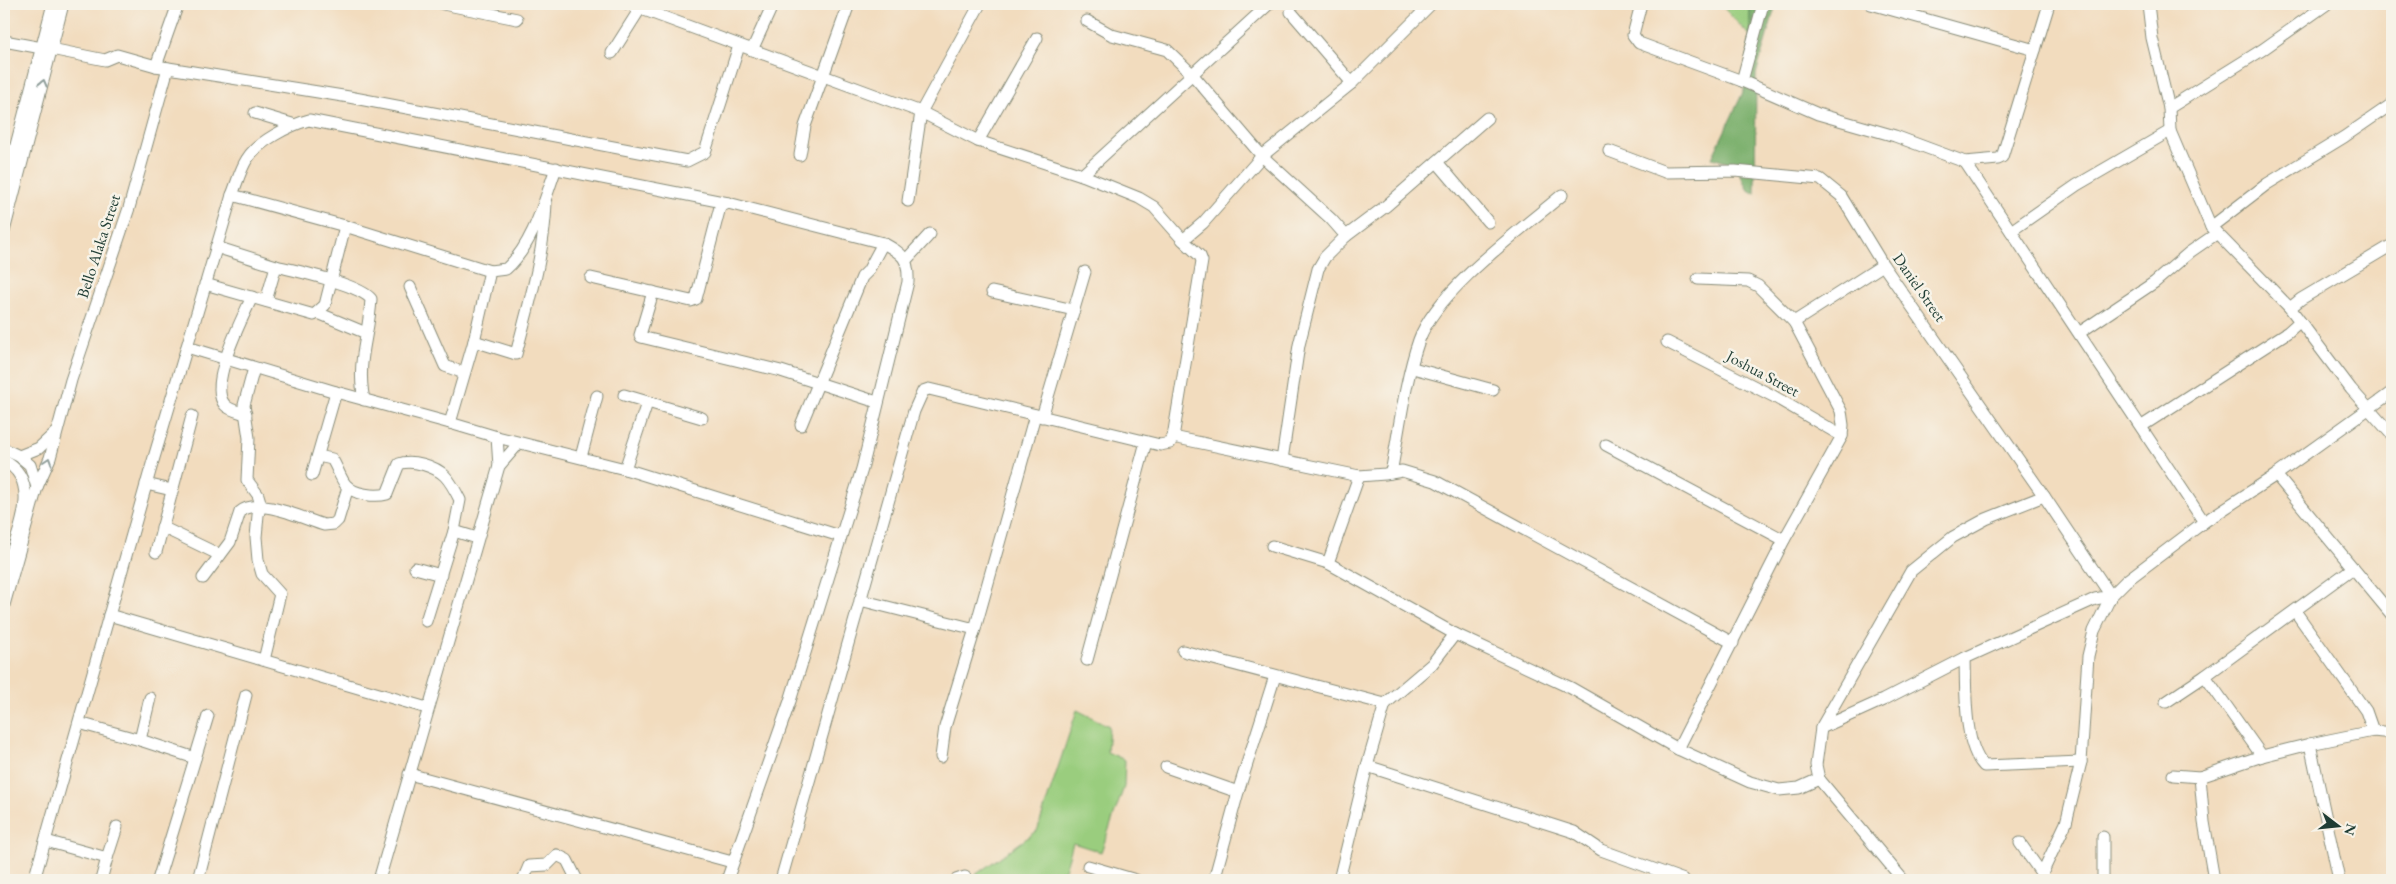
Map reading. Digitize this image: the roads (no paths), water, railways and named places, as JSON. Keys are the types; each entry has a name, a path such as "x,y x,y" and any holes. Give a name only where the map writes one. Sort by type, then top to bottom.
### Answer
{"street":[{"path":"4,231 47,49 53,4"},
{"path":"4,191 47,49 63,4"},
{"name":"Bello Alaka Street","path":"4,605 37,487 50,458 55,433 128,208 178,4"},
{"path":"443,4 518,19"},
{"path":"628,4 642,6 739,46 921,112 978,141 1082,176 1139,198 1154,207 1200,256 1202,261 1173,437 1170,443 1166,445 1146,442 937,390 923,391 914,410 780,880"},
{"path":"752,50 773,4"},
{"path":"800,155 805,126 821,77 849,4"},
{"path":"908,201 921,112 980,4"},
{"path":"1082,176 1269,4"},
{"path":"1184,240 1203,223 1262,156 1352,83 1431,4"},
{"path":"1641,4 1633,35 1639,43 1742,81 1818,114 1895,136 1965,162 2002,157 2050,4"},
{"path":"1742,81 1763,4"},
{"path":"1871,4 2035,50"},
{"path":"2148,4 2152,38 2169,108 2170,131 2213,230 2290,308 2351,390 2392,435"},
{"path":"2169,108 2262,50 2327,4"},
{"path":"612,53 642,6"},
{"path":"1291,12 1352,83"},
{"path":"1086,21 1112,35 1167,50 1192,74 1262,156 1331,219 1346,236"},
{"path":"978,141 1037,38"},
{"path":"4,41 104,60 117,54 162,67 350,97 687,161 705,152 739,46"},
{"path":"2079,333 2155,282 2267,184 2344,137 2392,104"},
{"path":"255,113 292,124"},
{"path":"1282,460 1299,345 1318,269 1325,257 1346,236 1437,162 1487,118"},
{"path":"34,880 146,484 232,195 247,158 260,146 292,124 309,120 728,203 883,244 900,252 906,260 908,282 862,469 790,701 727,880"},
{"path":"2011,231 2077,186 2170,131"},
{"name":"Daniel Street","path":"1609,151 1666,172 1735,171 1820,180 1841,196 1883,265 2044,496 2111,596"},
{"path":"1437,162 1488,222"},
{"path":"1965,162 2204,522"},
{"path":"232,195 345,226 490,271 506,269 520,254 547,194 556,168"},
{"path":"474,340 516,354 538,271 545,233 547,194"},
{"path":"1392,474 1413,368 1420,339 1428,322 1445,300 1486,259 1562,195"},
{"path":"591,278 692,301 696,299 720,206 728,203"},
{"path":"205,284 310,315 318,313 325,305 345,226"},
{"path":"906,260 930,234"},
{"path":"801,425 862,277 868,271 883,244"},
{"path":"2290,308 2301,299 2392,245"},
{"path":"216,247 276,266 330,280 366,294 371,299 360,366 360,380 364,400"},
{"path":"1794,322 1883,265"},
{"path":"266,301 276,266"},
{"path":"450,422 474,340 490,271"},
{"path":"941,757 945,727 1039,416 1085,272"},
{"path":"1678,749 1784,540 1842,436 1843,425 1841,411 1794,322 1758,286 1748,281 1698,278"},
{"path":"410,287 445,366 464,373"},
{"path":"653,292 641,337 820,382 877,402"},
{"path":"992,292 1074,310"},
{"path":"246,414 225,407 219,395 225,359 252,297"},
{"path":"318,313 366,333"},
{"path":"2142,426 2288,332 2299,322"},
{"name":"Joshua Street","path":"1667,342 1772,396 1842,436"},
{"path":"187,347 336,392 450,422 497,437 626,469 840,536"},
{"path":"254,368 244,405 249,438 247,480 258,495 261,505 256,537 258,560 262,574 280,594 264,660"},
{"path":"1413,368 1493,390"},
{"path":"312,475 336,392"},
{"path":"2041,877 2066,822 2081,762 2088,656 2094,631 2111,596 2141,569 2204,522 2276,475 2392,392"},
{"path":"624,395 702,418"},
{"path":"582,457 597,396"},
{"path":"626,469 647,403"},
{"path":"156,552 192,416"},
{"path":"19,456 39,448 55,433"},
{"path":"379,880 499,466 497,437"},
{"path":"1173,437 1358,476 1392,474 1402,471 1435,481 1733,642"},
{"path":"1087,660 1146,442"},
{"path":"499,466 519,443"},
{"path":"1606,445 1784,540"},
{"path":"4,449 19,456 30,465 37,487"},
{"path":"318,456 332,460 348,486 367,494 381,496 387,494 399,464 405,462 423,464 446,477 460,500 454,531 426,621"},
{"path":"4,461 11,464 23,477 26,495 24,511 4,576"},
{"path":"2276,475 2392,615"},
{"path":"1328,563 1358,476"},
{"path":"146,484 172,490"},
{"path":"203,578 230,542 240,512 244,508 261,505 324,525 334,524 338,520 348,486"},
{"path":"1903,880 1819,778 1816,760 1821,728 1911,570 1953,537 1986,520 2044,496"},
{"path":"162,527 220,555"},
{"path":"454,531 477,538"},
{"path":"1272,546 1328,563 1455,634 1571,688 1678,749 1750,782 1780,790 1799,788 1819,778"},
{"path":"415,568 440,575"},
{"path":"2166,702 2205,676 2353,568"},
{"path":"1821,728 1883,700 1965,658 2095,599 2111,596"},
{"path":"860,600 975,629"},
{"path":"2295,611 2366,711 2373,731"},
{"path":"109,615 428,708"},
{"path":"1339,880 1367,766 1385,704 1432,664 1455,634"},
{"path":"1183,651 1385,704"},
{"path":"1965,658 1967,702 1973,748 1975,755 1984,766 2081,762"},
{"path":"1214,880 1238,792 1275,676"},
{"path":"2205,676 2262,756"},
{"path":"198,880 246,695"},
{"path":"140,740 150,698"},
{"path":"158,880 208,716"},
{"path":"79,723 195,758"},
{"path":"2173,775 2200,777 2262,756 2310,744 2373,731 2392,733"},
{"path":"2310,744 2339,880"},
{"path":"1367,766 1574,832 1601,850 1684,880"},
{"path":"1166,768 1238,792"},
{"path":"409,774 732,862"},
{"path":"2200,777 2204,822 2214,880"},
{"path":"100,880 117,827"},
{"path":"2103,837 2103,880"},
{"path":"46,841 108,858"},
{"path":"2020,843 2041,877"},
{"path":"524,880 529,866 547,864 557,855 567,860 578,880"},
{"path":"1088,866 1136,880"}]}
